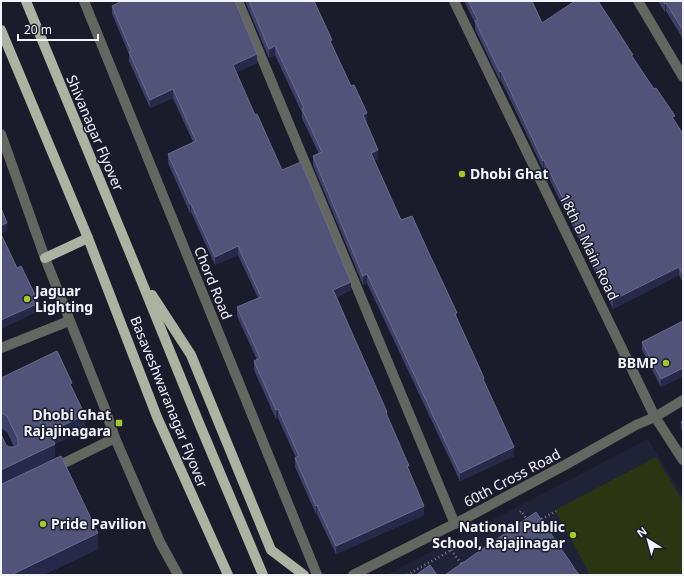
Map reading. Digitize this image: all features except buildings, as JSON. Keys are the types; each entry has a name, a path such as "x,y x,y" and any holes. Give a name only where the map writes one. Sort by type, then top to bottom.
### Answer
{"main road":[{"name":"Shivanagar Flyover","path":"26,1 139,275"},
{"path":"1,30 88,238 45,258"},
{"name":"Basaveshwaranagar Flyover","path":"88,238 157,417 228,575"},
{"name":"Basaveshwaranagar Flyover","path":"139,275 263,575"},
{"path":"139,275 191,355 271,550 304,575"}],"street":[{"name":"Chord Road","path":"84,1 317,575"},
{"path":"238,1 455,524"},
{"name":"18th B Main Road","path":"454,1 655,417 683,460"},
{"path":"638,1 683,76"},
{"path":"1,134 45,258 115,438 160,542 178,575"},
{"path":"1,348 69,321"},
{"name":"60th Cross Road","path":"353,575 455,524 636,425 655,417 683,400"},
{"path":"42,473 115,438"}],"path":[{"path":"537,521 556,511"},
{"path":"515,515 521,512 531,525"},
{"path":"407,575 470,540"},
{"path":"451,550 467,571"}],"shaded area":[{"name":"National Public School, Rajajinagar","path":"648,439 683,495 683,575 386,575"}],"green space":[{"path":"656,457 683,501 683,575 590,575 555,510"}],"place":[{"name":"Dhobi Ghat","path":"462,174"},
{"name":"Jaguar Lighting","path":"27,299"},
{"name":"BBMP","path":"666,363"},
{"name":"Dhobi Ghat Rajajinagara","path":"119,423"},
{"name":"Pride Pavilion","path":"43,524"},
{"name":"National Public School, Rajajinagar","path":"573,535"}]}
